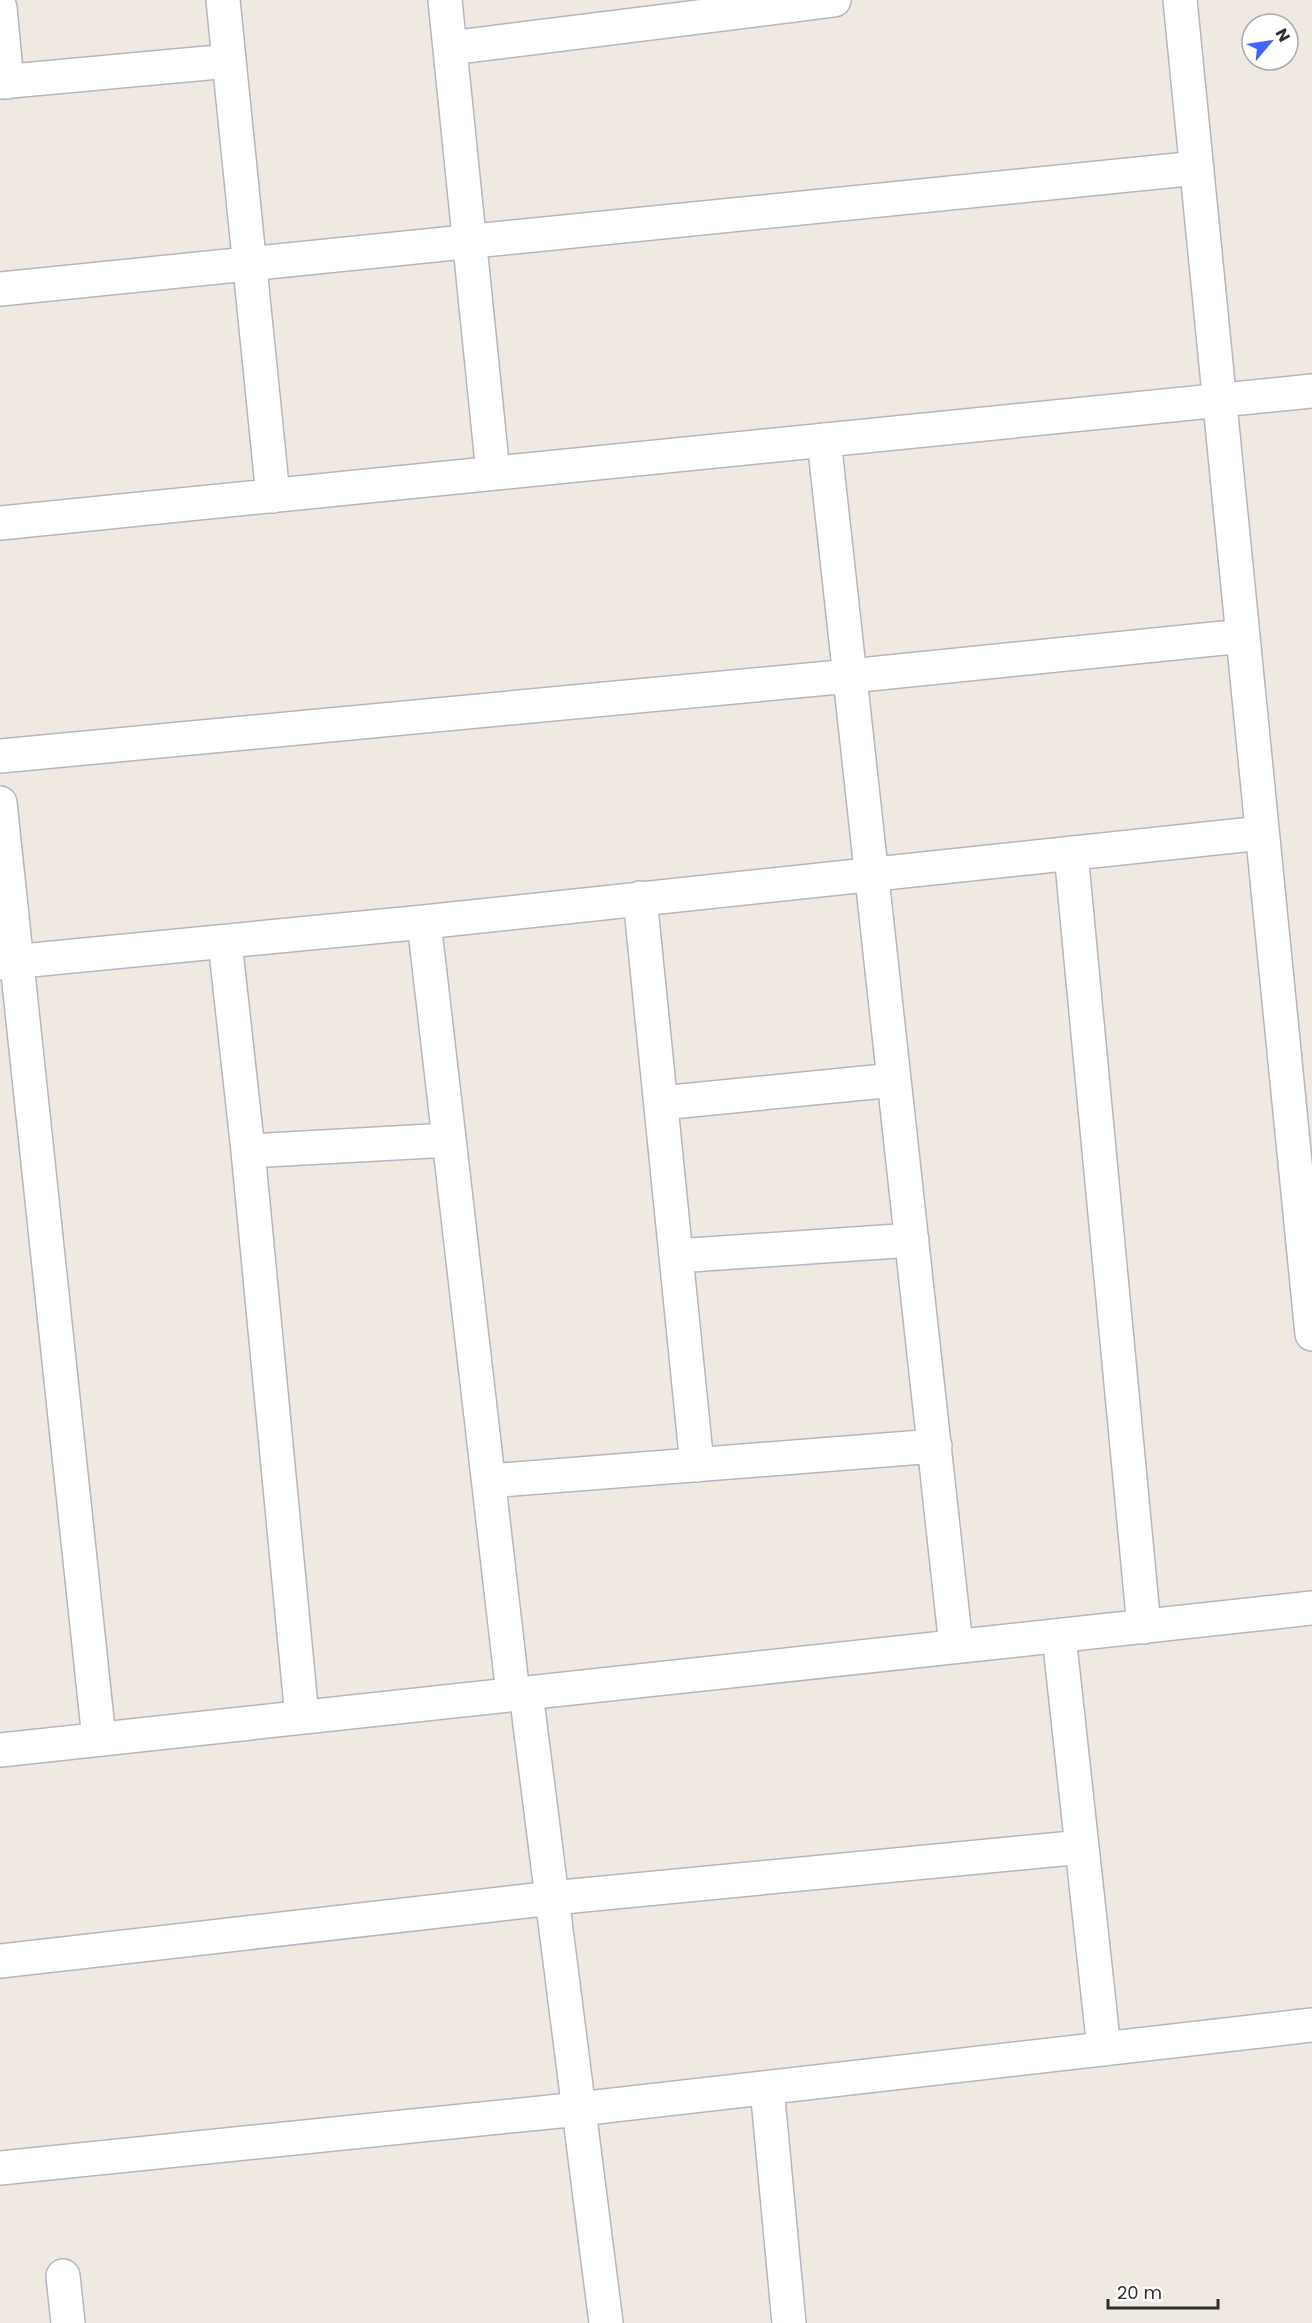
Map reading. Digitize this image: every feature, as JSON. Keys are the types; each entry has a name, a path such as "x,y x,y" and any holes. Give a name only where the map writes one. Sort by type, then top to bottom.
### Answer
{"street":[{"path":"223,0 273,496"},
{"path":"445,0 493,473"},
{"path":"450,48 834,0"},
{"path":"1180,0 1262,833 1306,1219 1312,1334"},
{"path":"0,8 4,82 229,61"},
{"path":"0,289 1197,168"},
{"path":"0,523 1312,391"},
{"path":"824,440 956,1646"},
{"path":"0,756 850,676 1243,636"},
{"path":"0,803 8,962 99,1739"},
{"path":"8,962 424,922 1262,833"},
{"path":"1071,853 1144,1626"},
{"path":"640,898 697,1465"},
{"path":"424,922 489,1481 552,1898 606,2323"},
{"path":"225,942 248,1151 302,1717"},
{"path":"661,1103 894,1080"},
{"path":"248,1151 449,1140"},
{"path":"676,1256 912,1240"},
{"path":"489,1481 934,1446"},
{"path":"0,1750 1312,1608"},
{"path":"1059,1636 1104,2049"},
{"path":"0,1961 552,1898 1082,1846"},
{"path":"0,2168 579,2109 1312,2025"},
{"path":"767,2088 789,2323"},
{"path":"63,2276 68,2323"}]}
